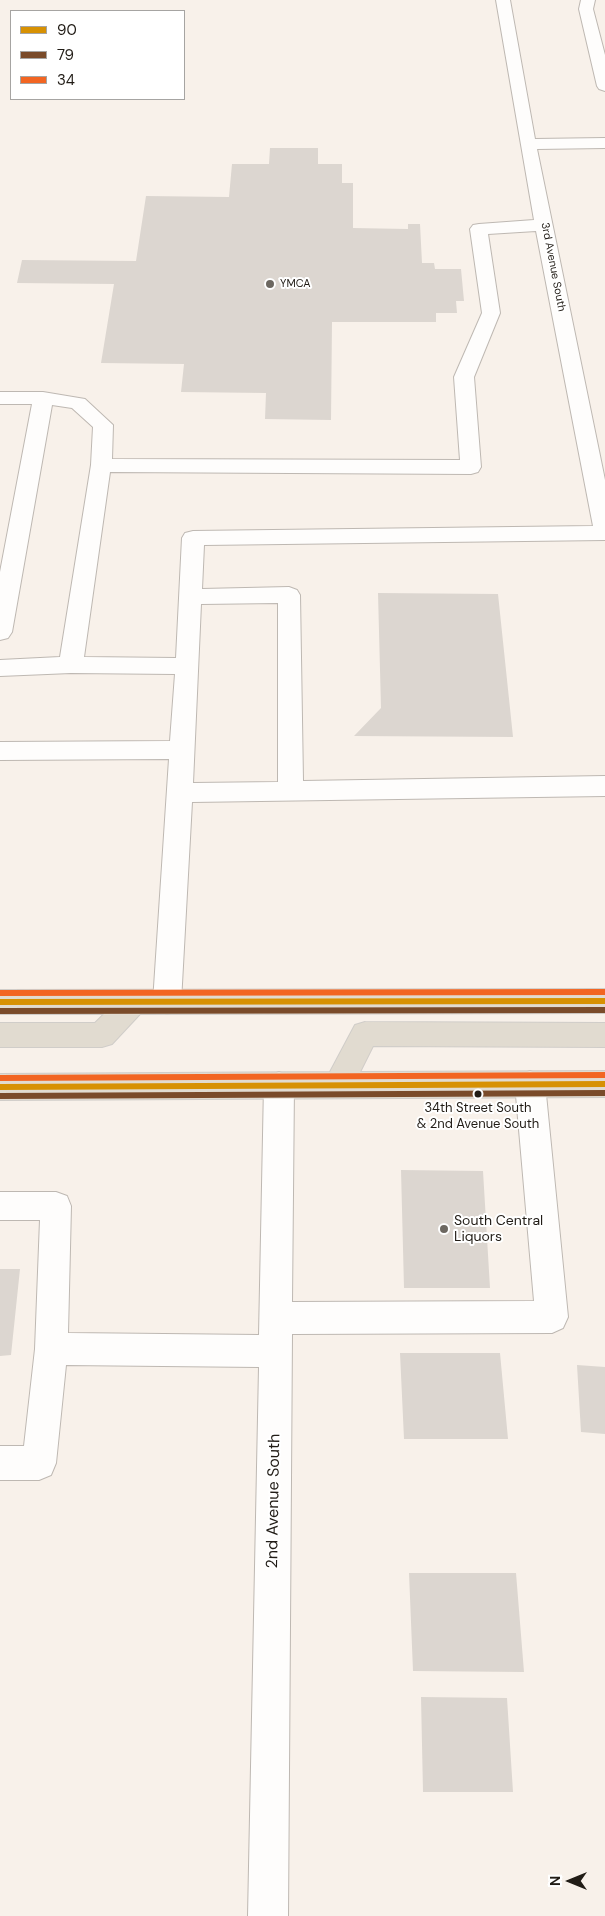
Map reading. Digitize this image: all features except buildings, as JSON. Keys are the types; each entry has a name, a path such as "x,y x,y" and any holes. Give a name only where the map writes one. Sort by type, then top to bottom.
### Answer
{"highway":[{"path":"0,1002 605,1001"},
{"path":"0,1035 102,1035 133,1002"},
{"path":"339,1085 365,1034 605,1035"},
{"path":"0,1087 605,1084"}],"street":[{"name":"3rd Avenue South","path":"503,0 544,225 600,477 605,533"},
{"path":"588,0 586,9 605,86"},
{"path":"528,144 605,143"},
{"path":"101,465 471,467 464,377 491,313 479,229 544,225"},
{"path":"0,398 44,398 78,403 103,425 101,465 71,665"},
{"path":"0,632 44,398"},
{"path":"167,1002 193,538 605,533"},
{"path":"190,597 289,594 291,791"},
{"path":"0,668 71,665 187,666"},
{"path":"0,751 182,750"},
{"path":"179,793 605,786"},
{"path":"51,1349 552,1317 530,1084"},
{"name":"2nd Avenue South","path":"268,1916 279,1085"},
{"path":"0,1206 56,1206 51,1349 39,1463 0,1463"}],"transit line":[{"name":"34","path":"0,993 605,992"},
{"name":"90","path":"0,1002 605,1001"},
{"name":"79","path":"0,1011 605,1010"},
{"name":"34","path":"0,1078 605,1075"},
{"name":"90","path":"0,1087 605,1084"},
{"name":"79","path":"0,1096 605,1093"}],"place":[{"name":"YMCA","path":"270,284"},
{"name":"34th Street South & 2nd Avenue South","path":"478,1094"},
{"name":"South Central Liquors","path":"444,1229"}]}
